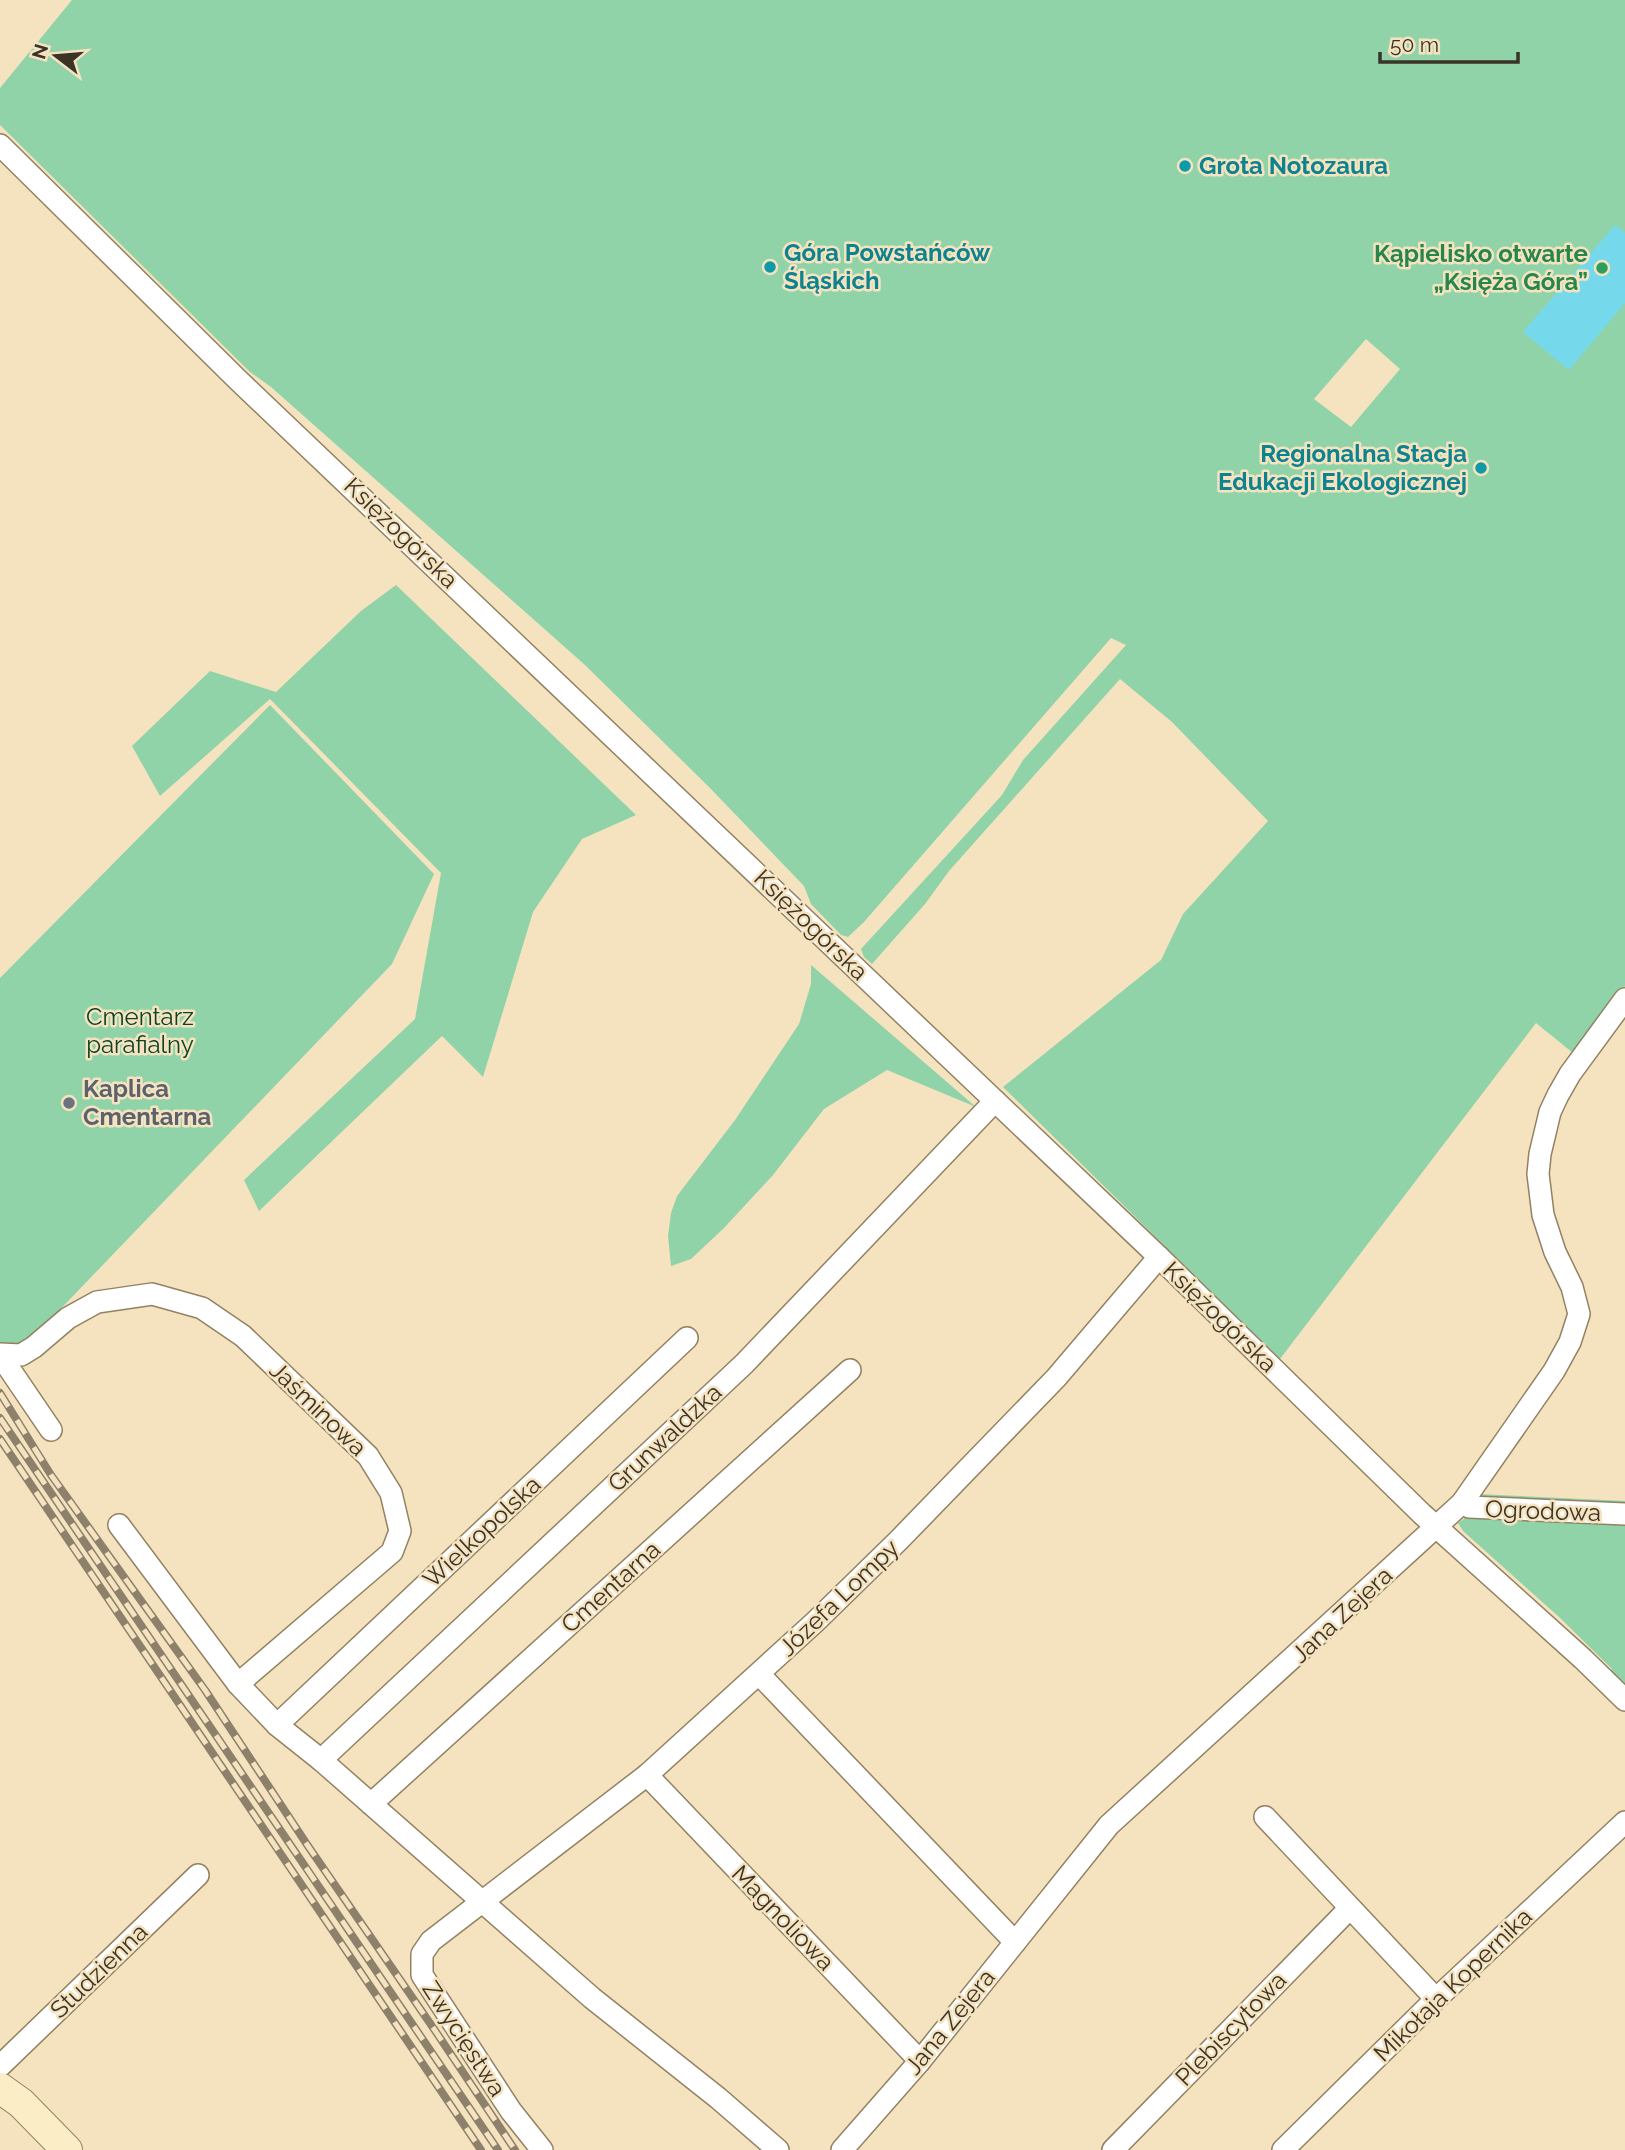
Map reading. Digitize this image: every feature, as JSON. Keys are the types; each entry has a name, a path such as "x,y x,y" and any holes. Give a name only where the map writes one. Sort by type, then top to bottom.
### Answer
{"street":[{"name":"Księżogórska","path":"0,145 238,380 1159,1257 1437,1527 1625,1700"},
{"name":"Jana Zejera","path":"842,2150 920,2061 1109,1825 1462,1503 1554,1371 1575,1329 1579,1314 1555,1252 1539,1196 1540,1154 1550,1112 1570,1074 1625,999"},
{"name":"Grunwaldzka","path":"321,1760 744,1364 995,1101"},
{"name":"Józefa Lompy","path":"481,1901 647,1775 759,1674 899,1540 1047,1387 1159,1257"},
{"name":"Jaśminowa","path":"0,1355 21,1355 68,1318 97,1302 152,1294 202,1308 243,1336 368,1456 391,1493 400,1531 392,1552 238,1684"},
{"name":"Wielkopolska","path":"277,1725 687,1338"},
{"path":"0,1355 51,1430"},
{"name":"Cmentarna","path":"371,1804 850,1370"},
{"name":"Ogrodowa","path":"1462,1503 1469,1507 1625,1514"},
{"path":"119,1525 238,1684 277,1725 321,1760 592,1998 718,2098 778,2150"},
{"path":"759,1674 1016,1941"},
{"name":"Magnoliowa","path":"647,1775 920,2061"},
{"path":"1265,1817 1436,1999"},
{"name":"Mikołaja Kopernika","path":"1283,2150 1436,1999 1625,1822"},
{"name":"Studzienna","path":"0,2066 198,1875"},
{"name":"Zwycięstwa","path":"481,1901 431,1941 422,1954 422,1975 511,2111 542,2150"},
{"name":"Plebiscytowa","path":"1113,2150 1349,1909"},
{"path":"0,2088 22,2103 68,2150"}],"green space":[{"path":"72,0 1625,0 1625,986 1573,1053 1536,1023 1280,1359 1003,1087 1161,960 1183,914 1268,821 1172,722 1120,679 949,871 925,904 872,964 864,957 861,949 1002,795 1023,760 1126,645 1111,638 864,922 848,937 841,935 811,904 804,886 709,787 585,665 271,387 250,372 0,125 0,88","holes":["1366,339 1400,369 1351,427 1314,399"]},
{"path":"396,585 636,815 582,839 533,912 483,1077 442,1036 259,1211 244,1180 415,1019 441,873 270,699 160,796 132,746 210,671 276,692 361,611"},
{"name":"Cmentarz parafialny","path":"270,705 434,874 392,964 24,1347 0,1347 0,978"},
{"path":"811,965 976,1107 887,1070 824,1109 773,1175 724,1228 691,1259 671,1266 668,1236 671,1213 677,1196 735,1120 799,1024 811,984"},
{"path":"1477,1494 1625,1501 1625,1691 1608,1674 1612,1669 1559,1617 1463,1531 1458,1523 1464,1519"}],"water":[{"name":"Kąpielisko otwarte „Księża Góra”","path":"1615,225 1625,233 1625,303 1569,370 1523,332"}],"railway":[{"path":"0,1393 51,1475 205,1690 515,2150"},
{"path":"0,1418 498,2150"},
{"path":"0,1439 481,2150"}],"place":[{"name":"Grota Notozaura","path":"1185,166"},
{"name":"Góra Powstańców Śląskich","path":"770,267"},
{"name":"Kąpielisko otwarte „Księża Góra”","path":"1602,268"},
{"name":"Regionalna Stacja Edukacji Ekologicznej","path":"1481,468"},
{"name":"Kaplica Cmentarna","path":"69,1103"}]}
